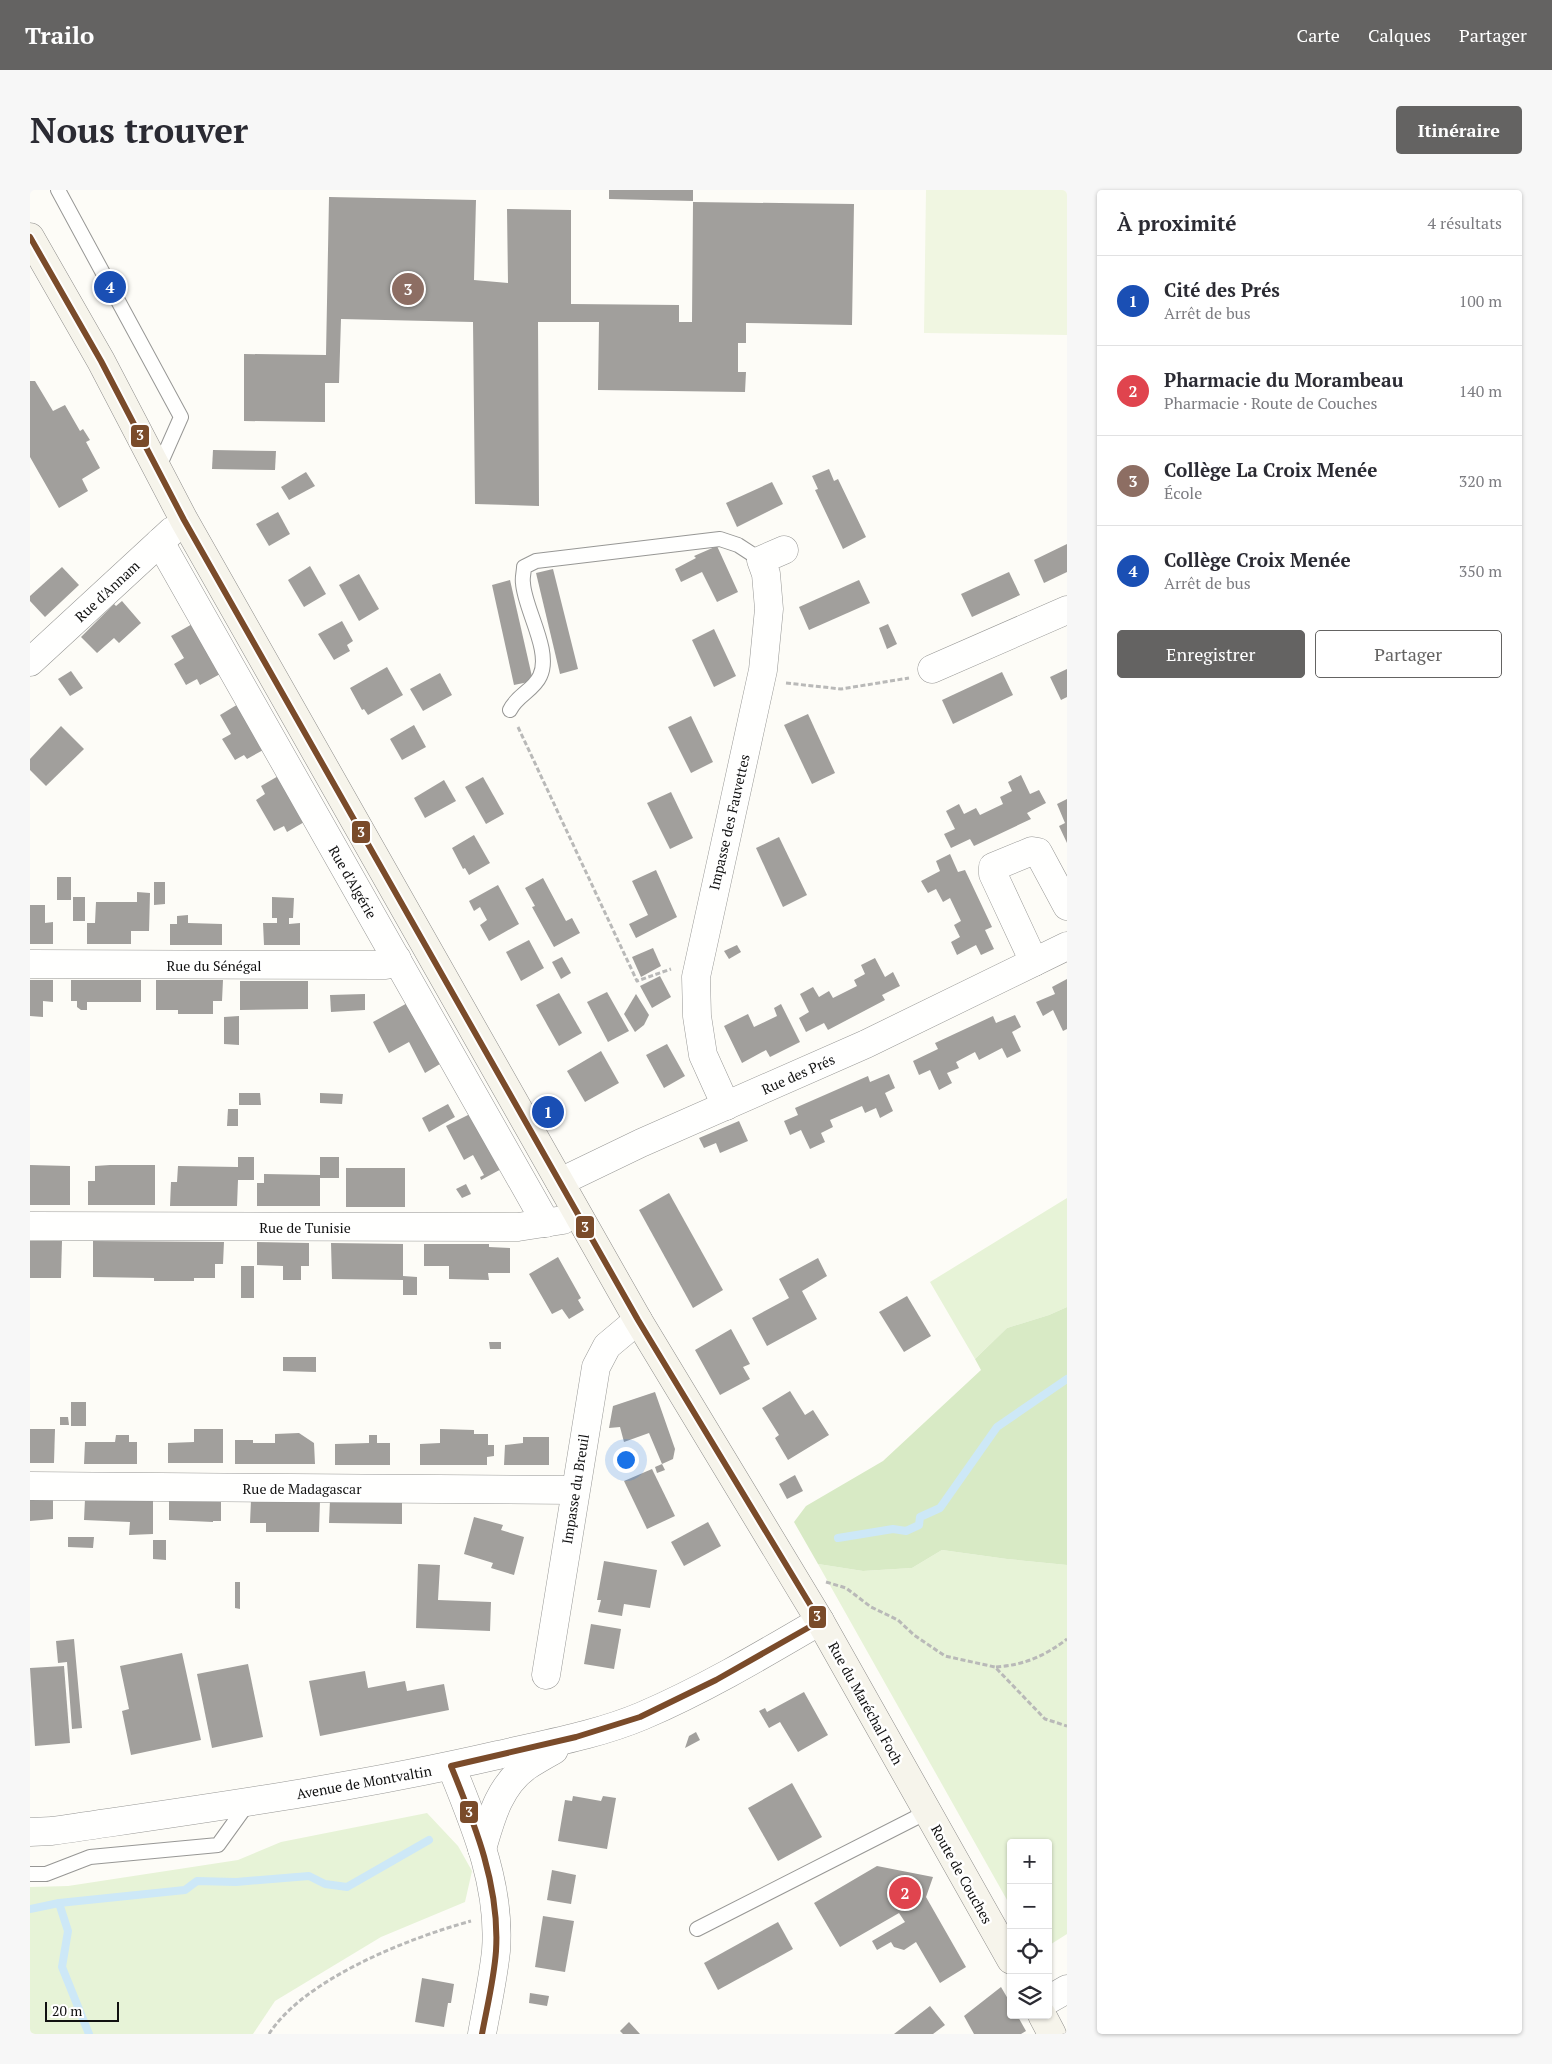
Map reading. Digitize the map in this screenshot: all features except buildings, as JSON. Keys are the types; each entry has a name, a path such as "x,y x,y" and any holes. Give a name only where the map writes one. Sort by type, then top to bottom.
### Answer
{"main road":[{"name":"Rue du Maréchal Foch","path":"32,246 101,361 184,520 638,1320 820,1622 914,1788"},
{"name":"Route de Couches","path":"914,1788 1007,1953"},
{"path":"1044,2019 1052,2034"}],"street":[{"name":"Rue d'Annam","path":"30,662 184,520"},
{"name":"Rue d'Algérie","path":"160,542 546,1222"},
{"name":"Impasse des Fauvettes","path":"726,1106 703,1056 697,1016 696,977 760,681 770,609 766,574 772,555"},
{"path":"932,669 1067,610"},
{"path":"1034,962 993,874 993,867 1032,851 1038,852 1067,906"},
{"name":"Rue des Prés","path":"560,1182 641,1143 866,1044 1067,946"},
{"name":"Rue du Sénégal","path":"30,964 386,965 397,959"},
{"name":"Rue de Tunisie","path":"30,1226 518,1227 567,1219 578,1213"},
{"name":"Impasse du Breuil","path":"546,1675 596,1367 607,1346 638,1320"},
{"name":"Rue de Madagascar","path":"30,1486 575,1490"},
{"name":"Avenue de Montvaltin","path":"30,1832 52,1831 249,1802 451,1766 576,1737 649,1713 716,1680 820,1622"},
{"path":"482,1849 494,1810 504,1790 526,1766 576,1737"},
{"path":"451,1766 482,1849 490,1876 495,1914 496,1950 482,2034"},
{"path":"1052,1998 1067,1989"}],"lane":[{"path":"58,190 182,417 158,470"},
{"path":"510,710 513,704 533,687 541,674 542,655 522,584 524,567 536,560 720,539 772,555"},
{"path":"30,1874 46,1874 90,1857 218,1845 249,1802"},
{"path":"697,1929 927,1812"}],"path":[{"path":"760,681 841,689 908,678 932,669"},
{"path":"510,710 637,981 673,968 698,969"},
{"path":"804,1595 827,1581 846,1588 871,1607 898,1620 914,1635 945,1656 995,1667 1013,1666 1034,1660 1051,1651 1067,1639"},
{"path":"995,1667 1045,1719 1067,1726"},
{"path":"269,2034 290,2008 353,1966 403,1943 450,1926 495,1914"}],"green space":[{"path":"926,190 1067,190 1067,335 924,333"},
{"path":"1067,1198 1067,1307 1049,1315 1007,1328 975,1359 930,1282"},
{"path":"1067,1307 1067,1565 942,1550 912,1568 863,1571 818,1564 794,1522 806,1506 883,1461 981,1370 975,1359 1007,1328 1049,1315"},
{"path":"942,1550 1067,1565 1067,1934 1052,1943 1052,1839 1007,1839 1007,1900 818,1564 863,1571 912,1568"},
{"path":"427,1813 458,1846 472,1871 465,1902 381,1937 275,2001 253,2034 30,2034 30,1887 68,1886 238,1860 281,1842"}],"waterway":[{"path":"838,1538 893,1529 906,1531 919,1525 920,1517 940,1508 997,1427 1067,1379"},
{"path":"30,1909 59,1903 185,1890 197,1881 236,1882 309,1876 325,1884 347,1887 429,1840"},
{"path":"59,1903 68,1931 62,1967 89,2034"}],"transit line":[{"name":"3","path":"30,237 101,361 184,520 638,1320 820,1621 716,1680 640,1717 576,1737 451,1766 477,1833 490,1879 494,1903 496,1951 482,2034"}],"place":[{"name":"Collège Croix Menée","path":"110,287"},
{"name":"Collège La Croix Menée","path":"408,289"},
{"name":"Cité des Prés","path":"548,1112"},
{"name":"Pharmacie du Morambeau","path":"905,1893"}]}
